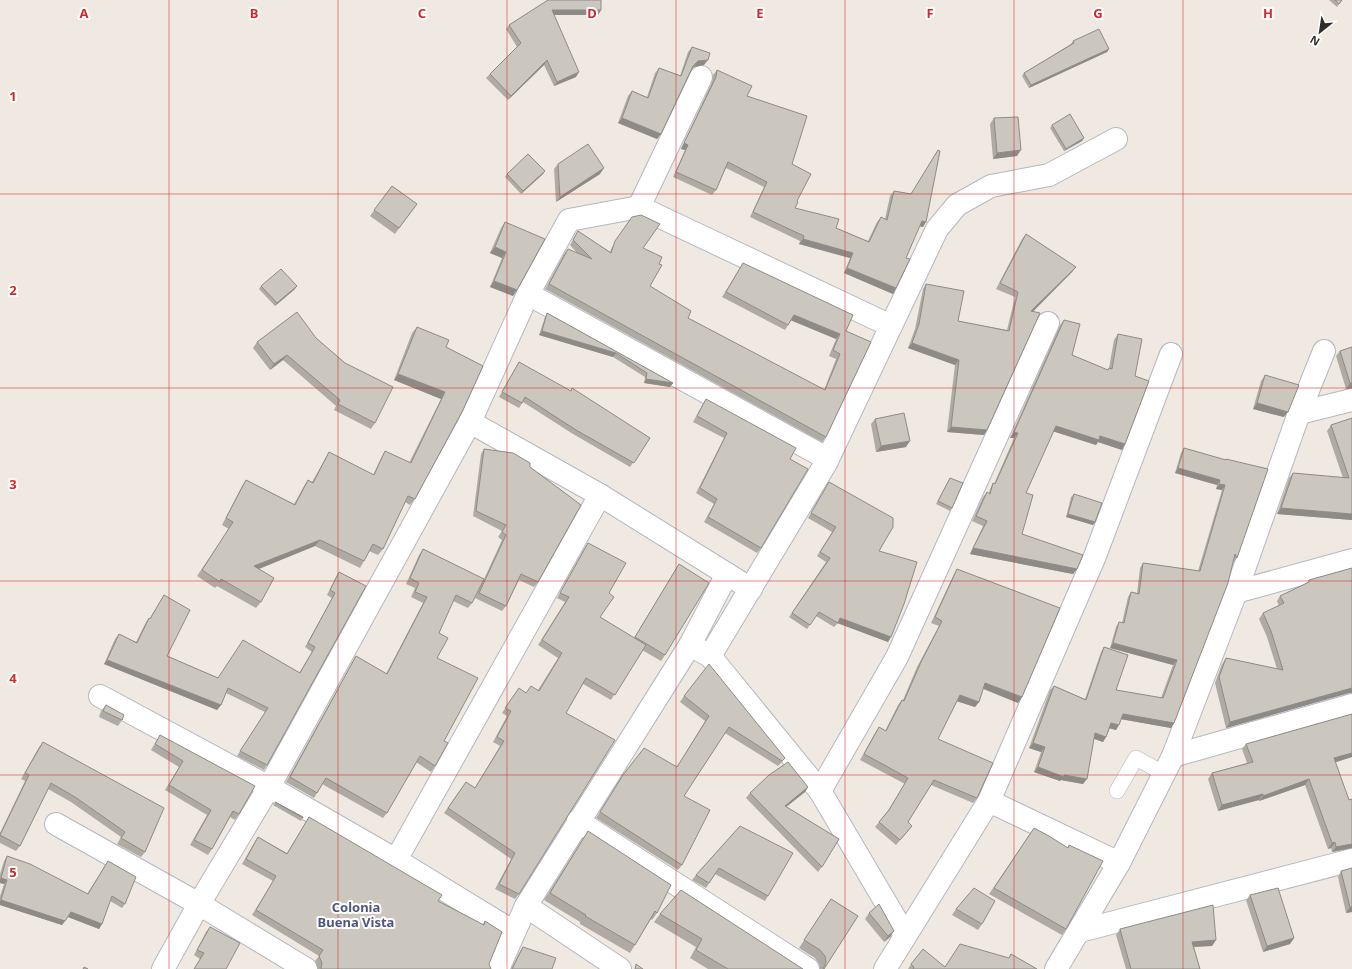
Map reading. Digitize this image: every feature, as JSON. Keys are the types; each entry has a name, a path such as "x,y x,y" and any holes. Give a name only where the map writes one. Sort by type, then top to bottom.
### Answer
{"street":[{"path":"639,206 701,77"},
{"path":"710,656 828,460 937,229 957,204 991,186 1049,175 1116,139"},
{"path":"163,969 199,904 269,787 470,422 528,294 568,220 639,206 891,326"},
{"path":"528,294 828,460"},
{"path":"820,791 896,657 1048,323"},
{"path":"1056,969 1080,931 1119,863 1168,764 1236,592 1299,413 1324,351"},
{"path":"885,969 989,801 1095,556 1171,354"},
{"path":"1299,413 1352,400"},
{"path":"470,422 600,495 751,589"},
{"path":"396,860 600,495"},
{"path":"1236,592 1352,560"},
{"path":"498,969 526,906 690,645 727,574"},
{"path":"690,645 710,656 820,791 905,935"},
{"path":"100,696 269,787 396,860 514,932"},
{"path":"1168,764 1352,705"},
{"path":"989,801 1119,863"},
{"path":"578,821 808,969"},
{"path":"56,824 199,904 306,969"},
{"path":"1080,931 1352,860"},
{"path":"526,906 620,969"}],"lane":[{"path":"1117,791 1136,758 1168,764"}],"building":[{"path":"548,0 601,0 601,10 552,10 579,72 557,82 547,60 511,96 490,74 521,43 509,25"},
{"path":"1335,0 1342,0 1339,4"},
{"path":"1099,29 1109,49 1031,85 1024,73 1074,43 1073,41"},
{"path":"692,47 710,53 708,60 698,61 693,66 661,134 622,118 632,91 648,98 659,68 681,76"},
{"path":"717,70 752,86 747,96 807,116 792,164 811,174 795,208 839,219 836,228 869,242 881,217 887,220 894,191 911,194 938,150 940,151 926,222 922,221 906,258 910,259 896,288 847,268 853,253 803,239 804,236 753,212 767,182 728,162 716,190 676,172 688,145 684,143 716,77"},
{"path":"1070,114 1084,138 1066,149 1052,125"},
{"path":"1018,117 1021,150 997,153 994,118"},
{"path":"588,144 604,168 560,197 558,164"},
{"path":"528,154 545,171 523,191 507,174"},
{"path":"392,186 417,204 399,228 374,210"},
{"path":"641,215 660,224 643,248 662,257 659,264 662,265 650,286 691,311 688,318 825,390 840,354 833,350 840,334 794,315 788,325 726,292 743,263 853,315 846,331 871,342 826,437 549,284 568,249 592,259 573,240 578,231 611,253 615,241 632,217"},
{"path":"505,222 545,239 517,290 494,281 506,252 495,247"},
{"path":"1026,234 1076,267 1031,311 1040,313 987,430 951,427 959,360 912,343 919,324 926,284 964,291 958,321 1009,331 1018,292 1000,283"},
{"path":"281,269 297,286 277,303 261,286"},
{"path":"297,312 316,338 345,363 393,387 375,423 338,404 340,400 287,355 274,364 257,342"},
{"path":"547,313 673,383 646,379 647,373 616,353 542,331"},
{"path":"1064,320 1080,324 1072,355 1108,370 1109,368 1112,369 1118,334 1142,339 1135,376 1149,381 1125,444 1100,436 1099,440 1056,426 1026,493 1033,495 1022,534 1083,555 1077,569 973,548 987,521 976,516 987,492 990,494 993,483 995,484 1018,433 1014,432"},
{"path":"417,327 449,340 446,347 483,366 463,410 415,499 408,496 383,549 373,544 364,561 320,540 254,566 274,578 261,602 221,579 220,582 202,570 233,522 226,518 246,480 295,505 308,480 313,483 329,452 374,475 385,451 411,463 445,392 398,374"},
{"path":"1352,347 1352,383 1350,383 1340,351"},
{"path":"519,362 571,391 572,388 650,438 634,463 576,430 525,397 522,403 502,392"},
{"path":"1265,375 1299,385 1288,412 1257,403"},
{"path":"706,399 796,448 790,459 808,469 761,548 708,517 717,499 700,488 727,433 697,416"},
{"path":"904,413 910,441 881,446 875,419"},
{"path":"1352,418 1352,514 1281,508 1293,473 1349,478 1331,425"},
{"path":"1184,448 1226,460 1268,469 1237,558 1235,554 1228,583 1174,723 1123,714 1119,725 1111,723 1106,737 1095,733 1087,779 1064,775 1064,777 1038,767 1045,747 1033,743 1054,686 1086,700 1104,647 1128,655 1116,690 1163,698 1177,660 1113,643 1119,622 1124,623 1131,592 1139,594 1143,563 1200,571 1225,485 1219,484 1220,480 1178,468"},
{"path":"484,449 513,453 530,463 530,467 581,505 538,582 521,574 506,606 479,593 506,535 502,532 506,525 476,511"},
{"path":"950,478 963,483 952,508 938,501"},
{"path":"829,482 893,518 893,527 879,551 917,562 904,604 891,637 840,618 838,623 819,612 810,625 792,613 830,558 820,552 836,527 811,513"},
{"path":"1074,494 1102,503 1095,522 1068,514"},
{"path":"588,543 626,563 609,593 614,597 600,617 646,645 615,695 586,678 566,713 615,740 519,894 499,884 515,853 448,808 466,782 475,788 504,741 497,737 511,711 505,708 519,688 526,693 531,686 539,691 562,653 542,640 569,597 560,593"},
{"path":"423,549 484,579 472,603 456,595 439,633 448,638 437,658 478,678 444,741 448,743 435,766 420,756 387,813 326,778 317,793 290,777 356,656 387,674 427,597 415,592 419,583 410,578"},
{"path":"679,564 709,583 665,655 635,637"},
{"path":"1352,568 1352,688 1230,722 1219,677 1226,658 1283,670 1271,631 1263,613 1284,603 1280,596 1309,582 1309,580"},
{"path":"957,569 1060,608 1022,697 985,683 979,702 960,695 938,739 993,763 977,798 934,780 908,822 912,826 900,840 879,822 889,810 908,778 864,754 879,727 886,731 902,700 904,701 921,662 942,621 935,617"},
{"path":"339,572 366,586 267,765 240,751 268,708 228,688 221,705 107,660 119,634 137,643 149,618 150,619 164,595 190,610 167,656 218,678 243,640 300,673 315,647 308,643 335,593 330,590"},
{"path":"709,664 785,758 782,761 729,727 684,796 710,810 682,865 600,812 623,775 644,748 677,767 709,716 684,696"},
{"path":"106,705 124,715 122,720 103,711"},
{"path":"1352,714 1352,753 1334,758 1349,800 1352,799 1352,844 1336,847 1335,842 1332,843 1309,779 1263,796 1263,794 1222,805 1212,773 1253,762 1246,744"},
{"path":"160,735 255,786 239,814 233,811 212,849 194,840 211,810 169,785 183,761 155,744"},
{"path":"43,742 164,808 145,852 121,838 125,832 75,797 51,783 20,846 0,835 29,775 25,773"},
{"path":"788,762 808,787 785,806 839,839 822,867 750,793 769,775"},
{"path":"275,802 303,817 303,818"},
{"path":"309,817 442,895 438,901 484,925 485,921 502,932 489,964 491,969 321,969 322,963 319,956 323,950 256,910 276,876 246,859 258,837 287,854"},
{"path":"740,826 793,853 768,896 719,868 709,883 696,875"},
{"path":"1034,828 1068,848 1069,845 1103,861 1066,929 994,888"},
{"path":"588,831 671,885 657,913 655,911 635,945 585,916 586,915 550,893"},
{"path":"7,856 30,864 88,894 108,861 136,877 125,904 112,896 102,924 71,912 65,921 1,900 7,880 1,878"},
{"path":"1352,868 1352,907 1350,907 1341,871"},
{"path":"974,888 995,901 982,924 956,909"},
{"path":"1278,888 1294,938 1267,946 1250,895"},
{"path":"681,890 803,969 728,969 696,950 702,939 660,914"},
{"path":"831,899 858,916 823,969 826,962 825,956 820,950 804,940"},
{"path":"879,904 894,931 888,936 869,913"},
{"path":"1213,905 1216,940 1192,942 1200,969 1131,969 1120,929"},
{"path":"210,927 240,943 226,969 194,969 204,953 197,950"},
{"path":"960,944 1009,958 1011,954 1037,969 913,969 914,967 911,964 923,949 945,967"},
{"path":"523,947 556,958 552,969 512,969"},
{"path":"636,964 643,969 635,969"}],"district":[{"name":"Colonia Buena Vista","path":"356,914"}]}
